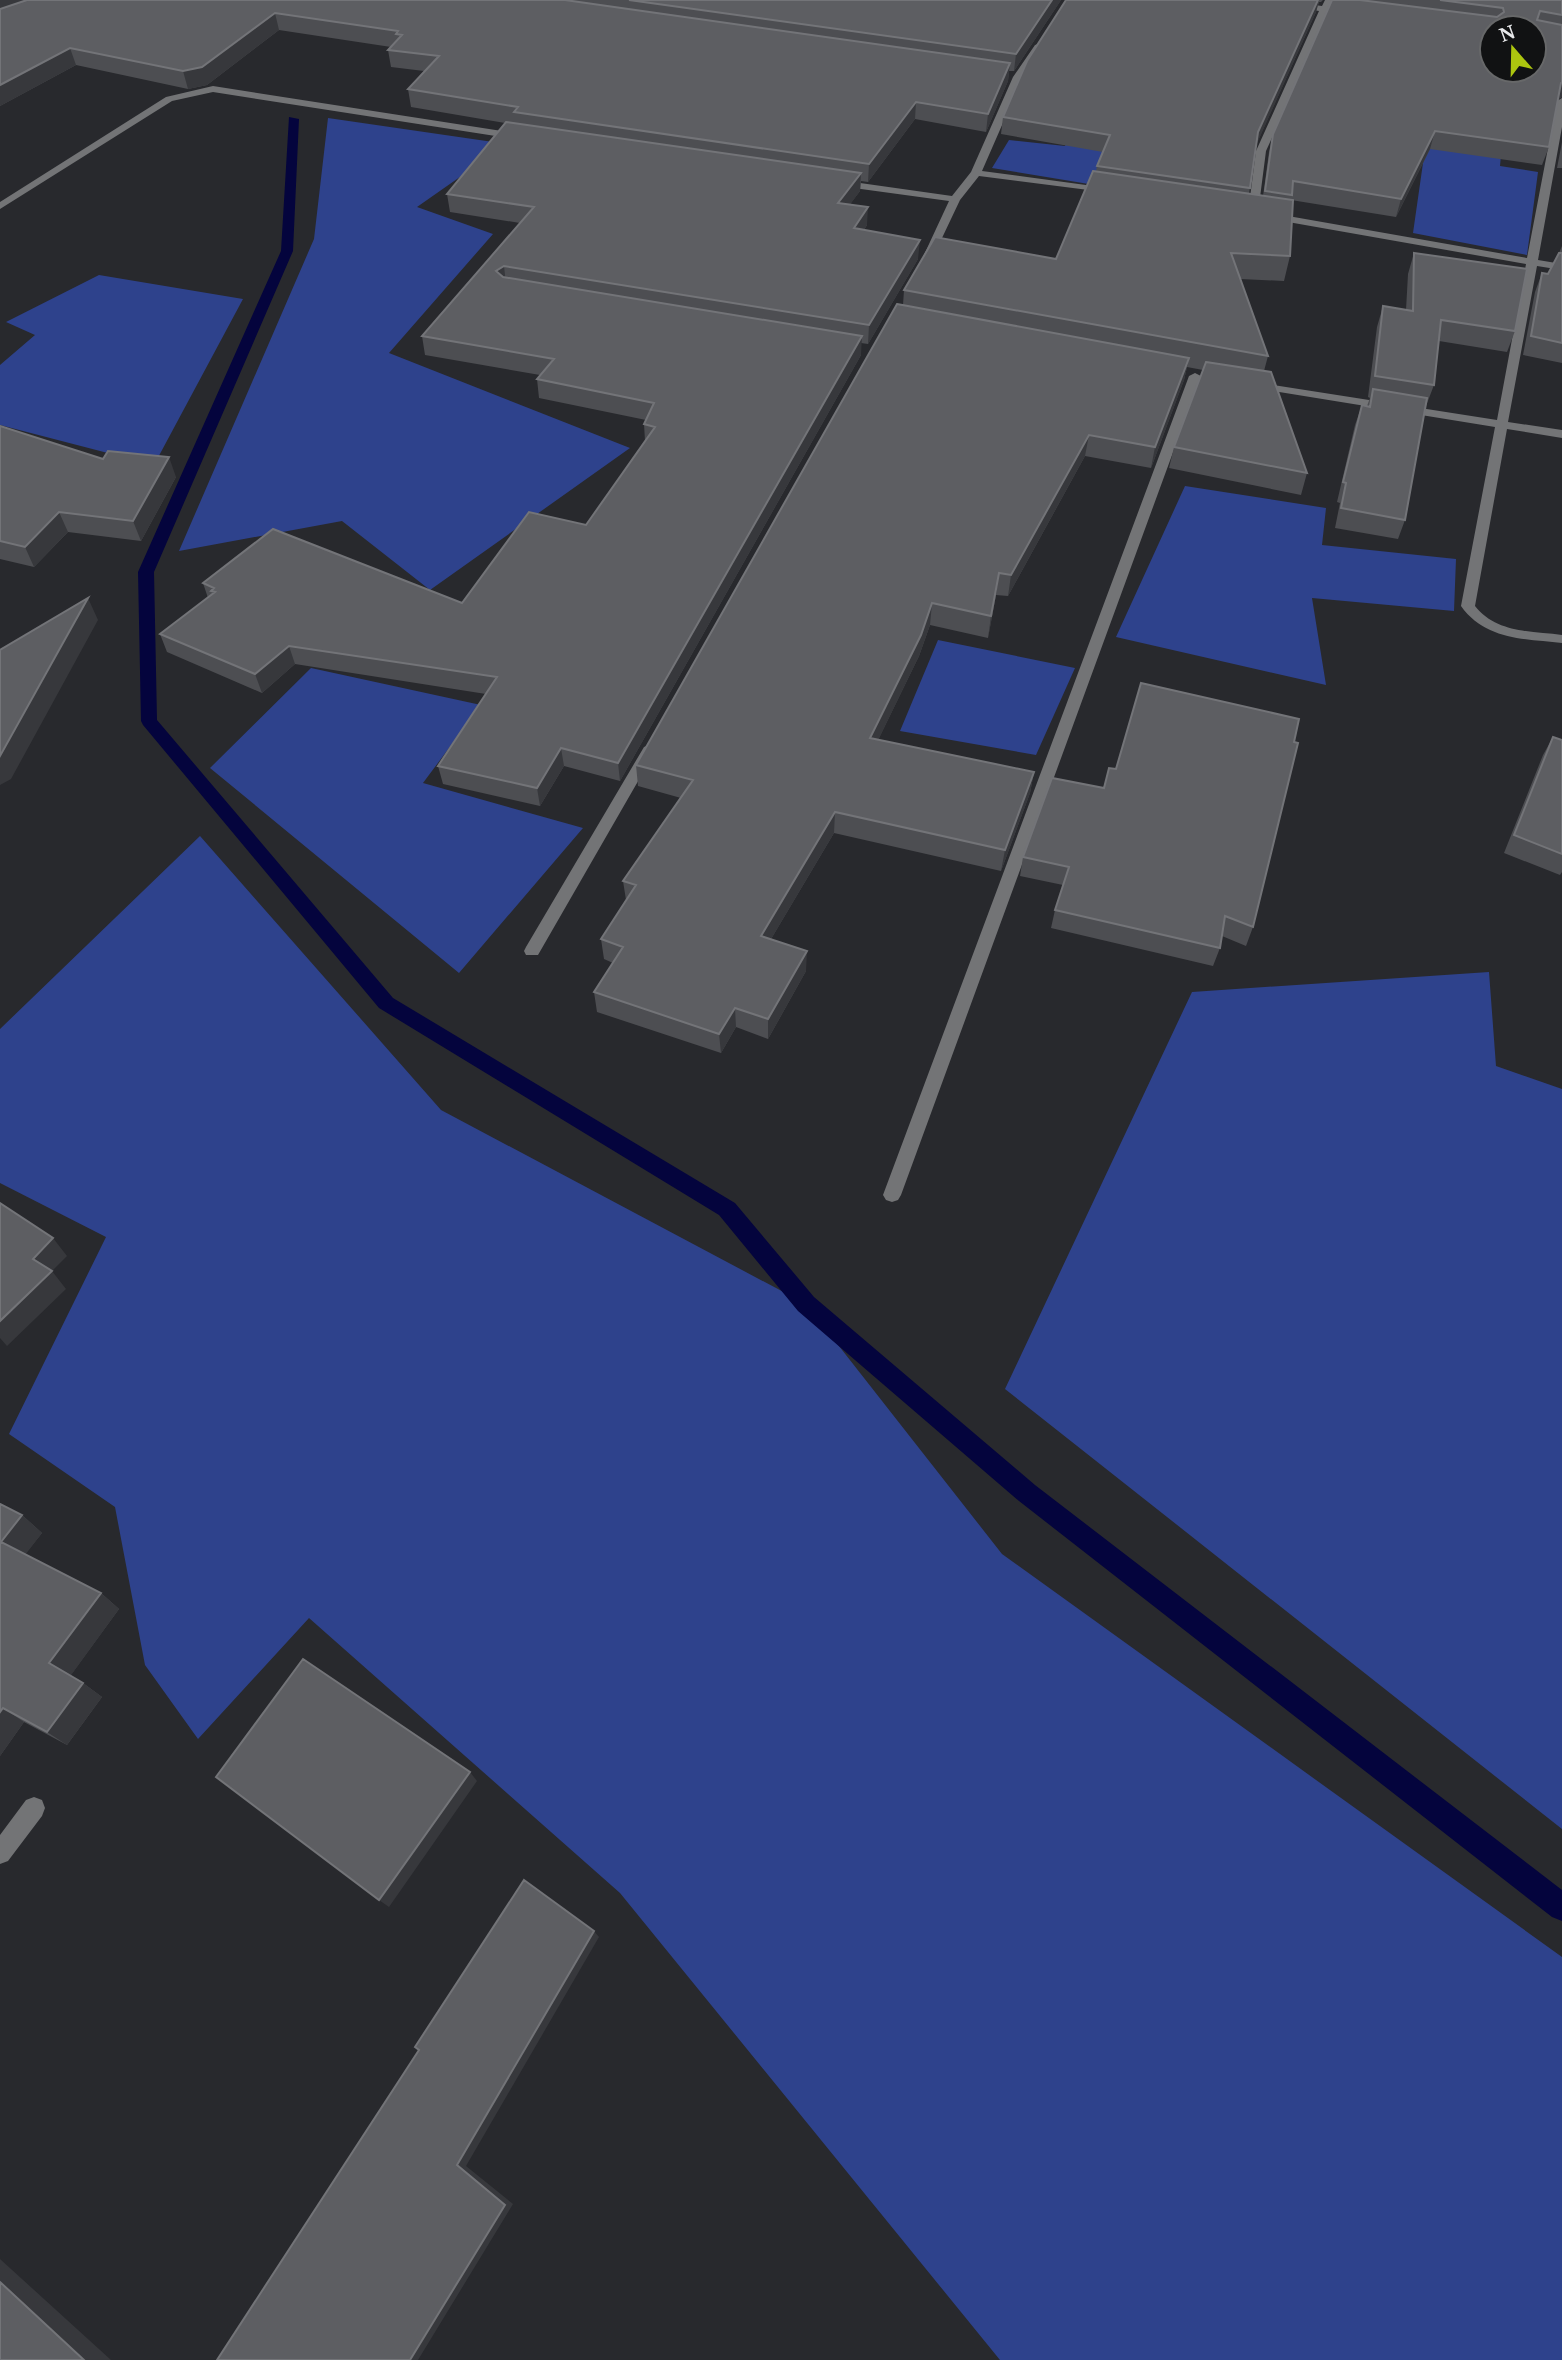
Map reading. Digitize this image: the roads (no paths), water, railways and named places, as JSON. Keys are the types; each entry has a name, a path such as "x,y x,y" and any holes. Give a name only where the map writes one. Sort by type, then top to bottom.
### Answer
{"street":[{"path":"1259,0 1328,5 1354,13"},
{"path":"1253,213 1261,151 1328,5"},
{"path":"918,274 955,199 976,173 1012,76 1047,33"},
{"path":"0,206 169,99 213,89 529,138"},
{"path":"1562,101 1468,606 1484,624 1511,633 1562,639"},
{"path":"976,173 1118,192"},
{"path":"832,182 955,199"},
{"path":"1240,211 1562,268"},
{"path":"892,1195 1195,376"},
{"path":"1244,384 1562,434"},
{"path":"532,951 653,742"},
{"path":"0,1853 34,1808"}],"waterway":[{"path":"293,119 287,251 146,572 149,721 386,1003 727,1209 806,1304 1027,1493 1562,1907"}]}
